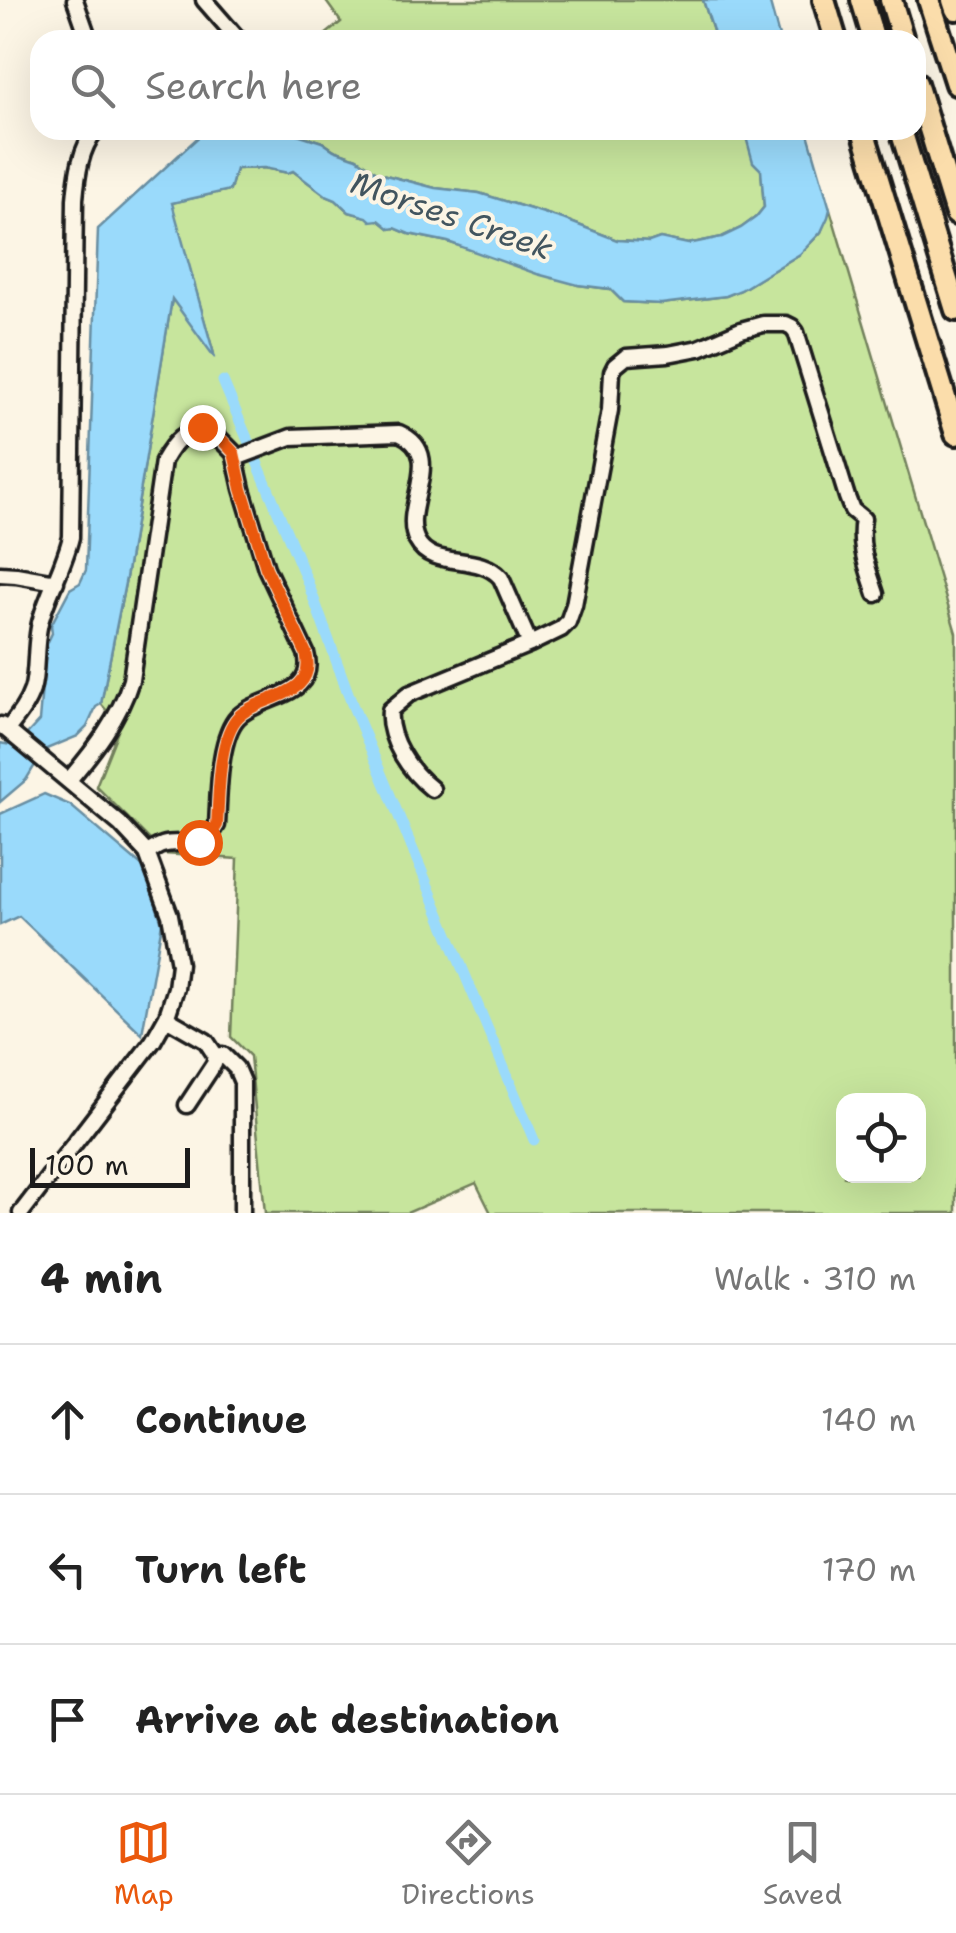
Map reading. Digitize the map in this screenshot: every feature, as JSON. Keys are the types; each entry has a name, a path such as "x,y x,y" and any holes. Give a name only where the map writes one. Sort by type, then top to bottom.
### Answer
{"highway":[{"path":"824,0 833,30"},
{"path":"862,0 871,30"},
{"path":"891,0 900,30"},
{"path":"929,0 956,84"},
{"path":"953,0 956,10"},
{"path":"926,116 956,214"},
{"path":"866,140 956,434"},
{"path":"904,140 956,310"}],"lane":[{"path":"75,0 85,30"},
{"path":"204,0 230,30"},
{"path":"21,1213 153,1041 166,1018 179,964 170,916 147,853 120,824 3,727 25,706 34,686 40,622 65,562 72,526 76,180 90,140"},
{"path":"432,788 419,778 394,740 390,710 424,686 561,629 571,615 610,410 612,372 626,358 699,348 741,330 778,322 792,327 846,497 863,520 863,554 876,594"},
{"path":"69,780 109,730 126,698 163,461 187,433 208,428 236,458 266,568 306,653 308,666 300,685 250,708 234,721 226,741 217,825 211,835 199,842 161,845 147,853"},
{"path":"236,458 282,438 398,433 408,438 420,454 423,468 413,518 421,548 432,555 493,569 501,578 530,644"},
{"path":"0,574 56,582"},
{"path":"166,1018 206,1041 216,1056 187,1105"},
{"path":"216,1056 223,1055 236,1068 242,1082 242,1213"}],"green space":[{"path":"325,0 703,0 713,30 331,30 341,22"},
{"path":"316,140 748,140 761,169 764,207 741,228 722,237 688,244 660,238 649,242 617,240 479,193 435,188 378,173"},
{"path":"236,169 293,171 349,212 379,220 390,229 448,242 578,285 610,289 623,302 661,304 726,296 741,290 800,254 821,232 830,209 956,633 956,1213 491,1213 476,1183 407,1213 265,1213 250,1056 231,1037 238,859 164,854 96,786 120,726 101,704 172,298 214,354 171,203 230,190"}],"water":[{"path":"703,0 769,0 777,30 713,30"},
{"name":"Morses Creek","path":"195,140 316,140 357,158 378,173 435,188 479,193 617,240 649,242 660,238 688,244 722,237 741,228 764,207 761,170 753,162 747,140 810,140 830,209 821,232 800,254 741,290 726,296 661,304 623,302 610,289 537,274 448,242 390,229 379,220 371,221 349,212 293,171 236,169 230,190 172,203 215,358 172,299 101,704 78,736 44,750 26,780 0,802 0,743 16,746 39,721 51,625 70,589 80,583 86,570 98,229"},
{"path":"44,794 70,805 144,868 162,923 142,1034 19,916 0,925 0,814"}],"waterway":[{"path":"223,381 308,583 352,704 534,1140"}],"route":[{"path":"199,842 211,835 217,825 226,741 234,721 250,708 300,685 308,666 306,653 266,568 242,489 238,460 216,433 202,427"}]}
